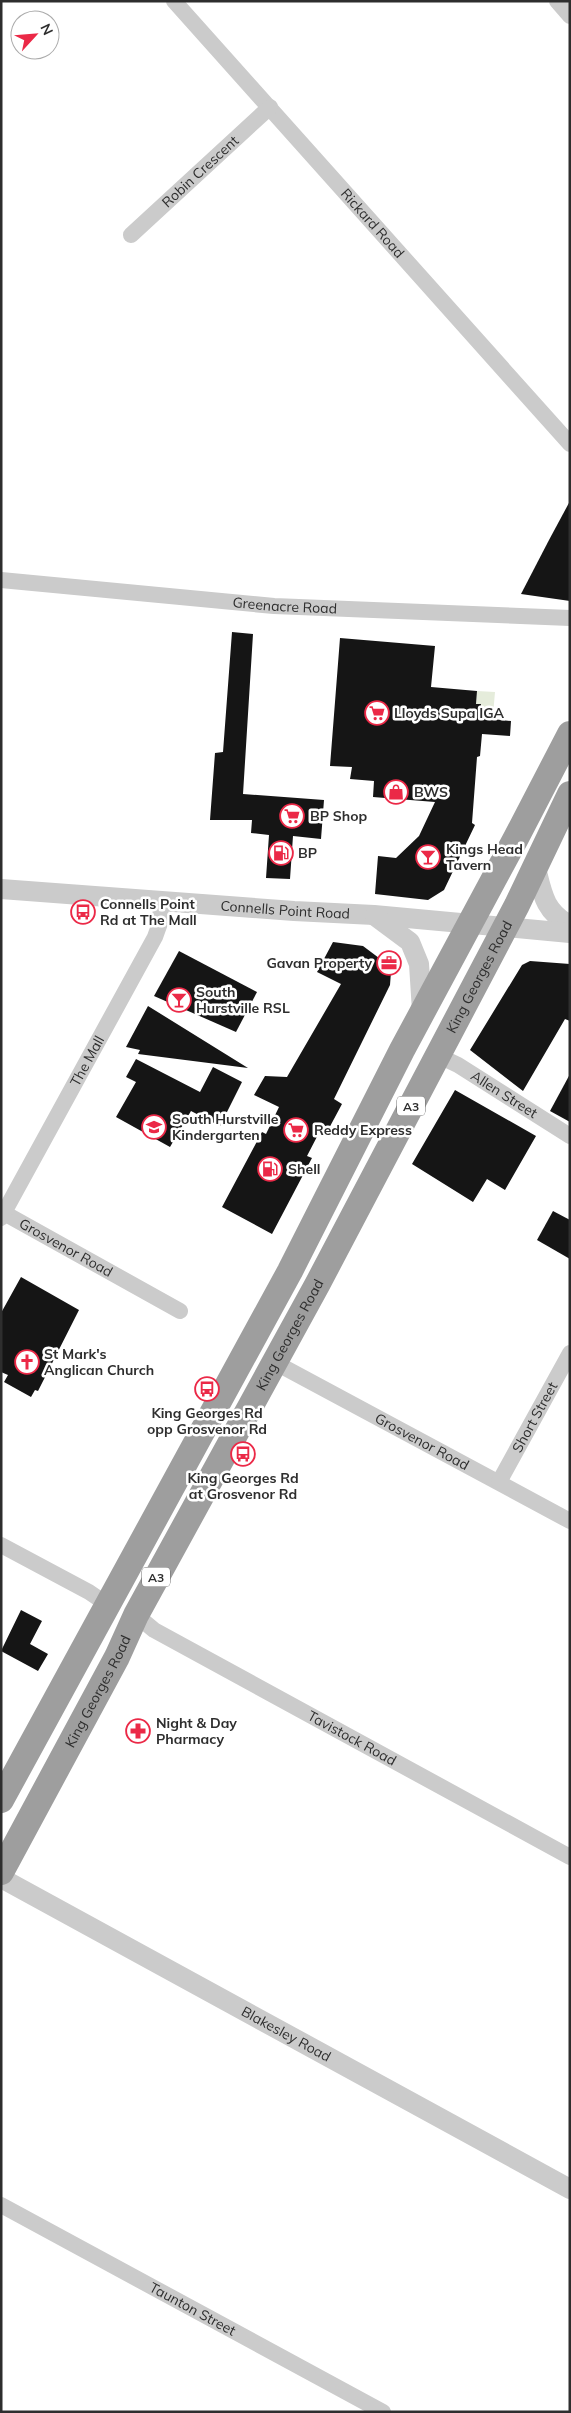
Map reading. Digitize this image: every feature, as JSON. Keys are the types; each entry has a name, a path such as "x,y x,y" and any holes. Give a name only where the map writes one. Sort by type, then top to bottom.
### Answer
{"highway":[{"name":"A3","path":"1,1800 301,1250 422,1011 570,734"},
{"name":"King Georges Road","path":"1,1872 117,1657 136,1615 274,1362 505,927 570,794"}],"street":[{"name":"Rickard Road","path":"174,1 570,444"},
{"path":"557,1 570,16"},
{"name":"Robin Crescent","path":"131,235 270,107"},
{"name":"Greenacre Road","path":"1,580 274,606 570,618"},
{"path":"535,864 545,903 555,915 570,925"},
{"name":"Connells Point Road","path":"1,889 161,900 294,912 374,915 570,933"},
{"name":"The Mall","path":"2,1216 155,936 160,923 161,900"},
{"path":"374,915 410,942 420,964 422,1011"},
{"name":"Allen Street","path":"437,1055 458,1065 570,1136"},
{"name":"Grosvenor Road","path":"2,1216 180,1311"},
{"name":"Short Street","path":"499,1482 570,1353"},
{"name":"Grosvenor Road","path":"274,1362 570,1521"},
{"path":"1,1545 108,1604"},
{"name":"Tavistock Road","path":"136,1615 154,1630 570,1857"},
{"name":"Blakesley Road","path":"1,1878 570,2189"},
{"name":"Taunton Street","path":"1,2205 383,2412"}],"green space":[{"path":"477,691 495,692 493,715 480,714 481,704 476,704"}],"building":[{"path":"570,501 570,601 521,594 549,540"},
{"path":"232,632 253,634 243,794 324,800 321,839 293,836 290,879 266,878 269,835 251,833 252,820 210,820 215,753 223,752"},
{"path":"340,638 435,646 431,687 477,691 476,704 481,704 480,714 493,715 492,719 511,721 510,736 482,734 480,756 477,757 472,823 475,825 444,890 428,900 375,894 378,856 396,858 419,836 435,802 373,797 374,781 350,779 352,767 330,766"},
{"path":"333,942 363,946 383,961 391,972 390,985 334,1099 342,1104 327,1132 321,1129 307,1156 312,1158 272,1234 222,1207 262,1132 266,1134 279,1107 254,1095 265,1076 287,1077 341,984 317,972"},
{"path":"179,951 257,992 236,1032 154,996"},
{"path":"530,961 570,964 570,1021 565,1019 523,1091 470,1050 522,965"},
{"path":"148,1006 248,1068 138,1054 140,1050 126,1047"},
{"path":"136,1059 200,1092 213,1067 242,1082 220,1126 191,1111 170,1147 116,1117 136,1082 126,1077"},
{"path":"570,1074 570,1122 550,1111"},
{"path":"455,1090 536,1136 505,1190 487,1179 473,1202 412,1164"},
{"path":"553,1211 570,1220 570,1259 537,1240"},
{"path":"21,1277 79,1310 38,1391 35,1390 31,1397 4,1382 8,1375 1,1372 1,1313"},
{"path":"21,1610 42,1621 30,1644 48,1654 38,1671 1,1651"}],"place":[{"name":"Lloyds Supa IGA","path":"377,713"},
{"name":"BWS","path":"396,792"},
{"name":"BP Shop","path":"292,816"},
{"name":"BP","path":"281,853"},
{"name":"Kings Head Tavern","path":"428,857"},
{"name":"Connells Point Rd at The Mall","path":"83,912"},
{"name":"Gavan Property","path":"389,963"},
{"name":"South Hurstville RSL","path":"179,1000"},
{"name":"South Hurstville Kindergarten","path":"154,1127"},
{"name":"Reddy Express","path":"296,1130"},
{"name":"Shell","path":"270,1169"},
{"name":"St Mark's Anglican Church","path":"27,1362"},
{"name":"King Georges Rd opp Grosvenor Rd","path":"207,1389"},
{"name":"King Georges Rd at Grosvenor Rd","path":"243,1454"},
{"name":"Night & Day Pharmacy","path":"138,1731"}]}
